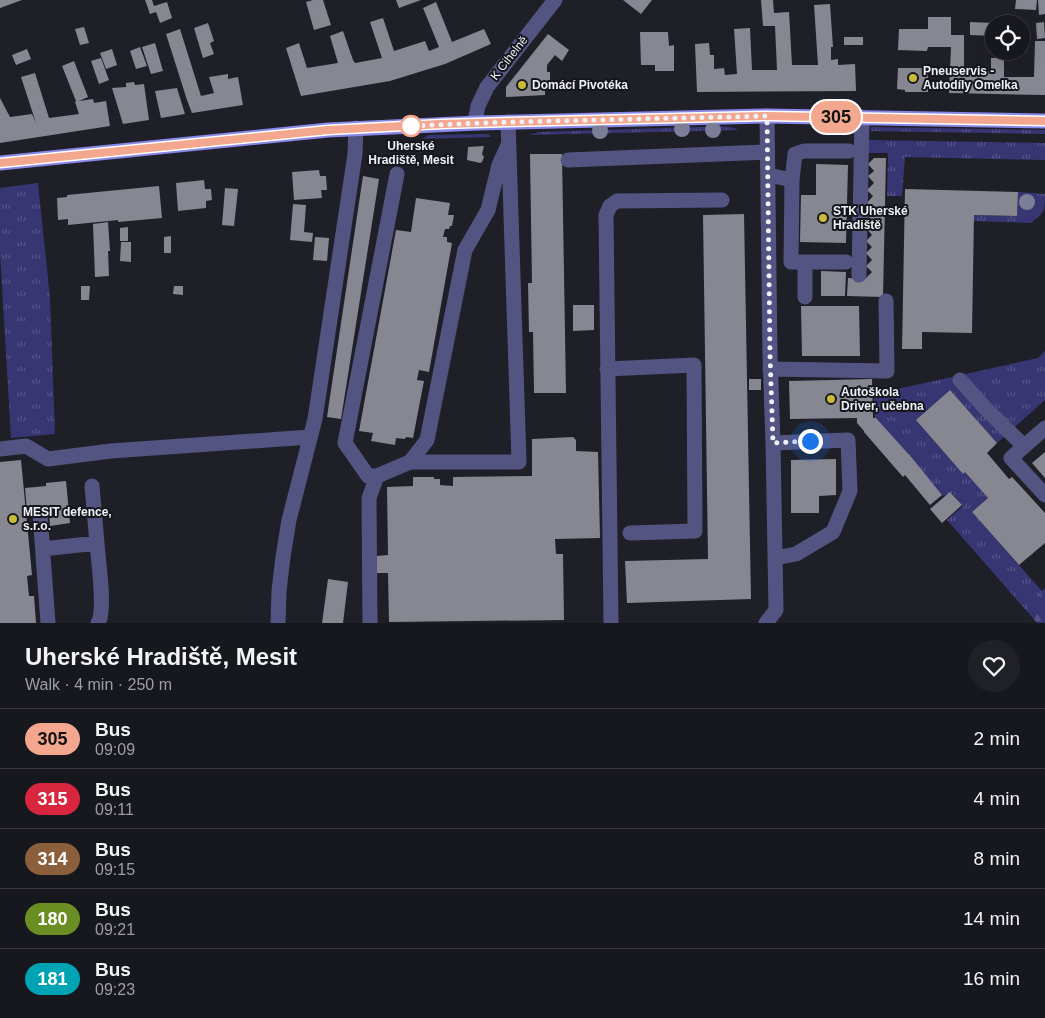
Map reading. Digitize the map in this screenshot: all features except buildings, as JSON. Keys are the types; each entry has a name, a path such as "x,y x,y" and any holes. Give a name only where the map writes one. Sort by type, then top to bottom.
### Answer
{"main road":[{"path":"0,163 356,128 476,123 767,116 1045,121"}],"street":[{"name":"K Cihelně","path":"476,123 478,106 487,87 555,0"},
{"path":"766,623 776,610 770,369 767,116"},
{"path":"859,275 862,117"},
{"path":"397,174 346,443 368,476 377,476 410,462 520,462 508,122"},
{"path":"278,623 283,557 289,520 315,419 355,154 356,128"},
{"path":"410,462 427,440 465,250 488,210 499,165 508,145"},
{"path":"846,262 791,262 792,180 795,154 804,151 849,151"},
{"path":"568,160 767,152"},
{"path":"768,175 792,180"},
{"path":"611,623 606,215 610,206 617,201 722,200"},
{"path":"805,262 806,297"},
{"path":"770,369 887,371 886,301"},
{"path":"608,369 694,365 695,531 630,533"},
{"path":"960,380 1024,446"},
{"path":"1045,428 1011,458 1045,495"},
{"path":"0,449 26,446 48,459 111,451 310,437"},
{"path":"773,443 848,440 850,491 833,532 796,554 775,558"},
{"path":"370,623 369,498 377,476"},
{"path":"92,486 102,604 101,618 98,623"},
{"path":"40,514 48,623"},
{"path":"43,549 97,544"}],"green space":[{"path":"724,126 739,130 529,135 539,132"},
{"path":"871,127 1045,130 1045,134 870,131"},
{"path":"489,134 491,137 422,139 429,135"},
{"path":"868,140 1045,143 1045,160 905,157 902,196 887,196 888,153 868,153"},
{"path":"38,183 50,298 55,434 11,438 0,253 0,188"},
{"path":"1018,192 1045,194 1043,211 1031,223 974,221 974,215 1017,216"},
{"path":"1045,351 1045,400 997,443 950,390 916,420 963,474 965,472 988,498 972,512 1042,591 1045,588 1025,609 947,520 963,506 952,493 943,496 875,417 874,394 1038,358"},
{"path":"1045,589 1045,623 1037,623 1024,608"}],"bus line":[{"name":"305","path":"0,163 328,130 442,124 767,116 1045,121"}],"place":[{"name":"Pneuservis - Autodíly Omelka","path":"913,78"},
{"name":"Domácí Pivotéka","path":"522,85"},
{"name":"Uherské Hradiště, Mesit","path":"411,126"},
{"name":"STK Uherské Hradiště","path":"823,218"},
{"name":"Autoškola Driver, učebna","path":"831,399"},
{"name":"MESIT defence, s.r.o.","path":"13,519"}],"route":[{"path":"411,126 408,126 767,116 773,443 810,441"}]}
